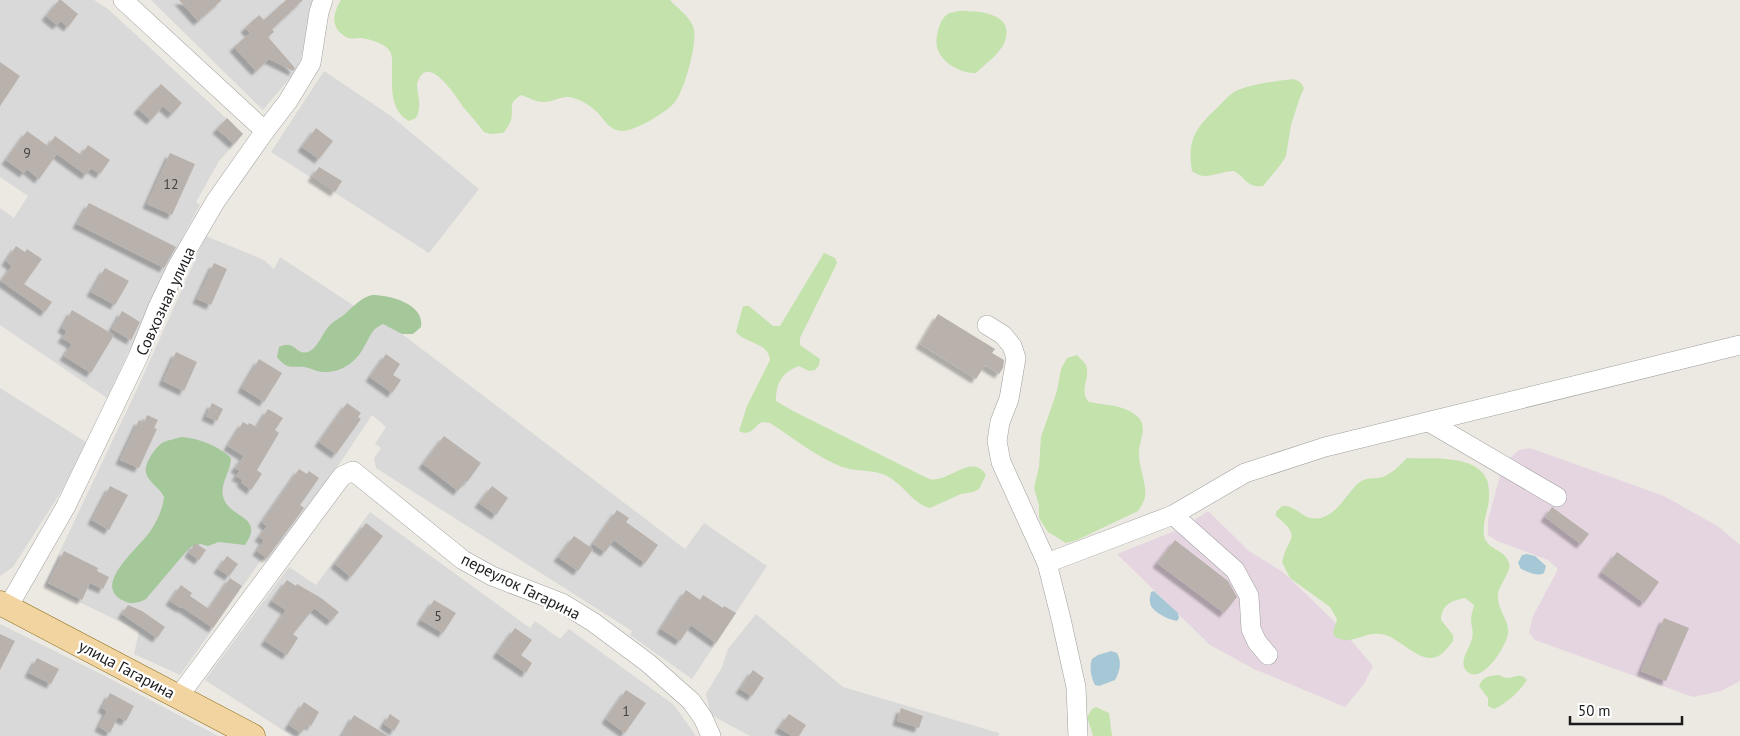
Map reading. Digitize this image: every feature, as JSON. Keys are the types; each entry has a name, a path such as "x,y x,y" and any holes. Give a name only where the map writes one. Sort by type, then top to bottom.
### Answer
{"main road":[{"name":"улица Гагарина","path":"4,605 253,736"}],"street":[{"path":"123,0 265,130"},
{"name":"Совхозная улица","path":"4,605 66,506 138,357 176,269 215,202 265,130 288,101 311,63 319,12 323,0"},
{"path":"987,325 1003,335 1012,346 1016,358 1009,399 1000,422 997,442 1000,462 1047,563 1076,687 1078,736"},
{"path":"1047,563 1173,515 1245,472 1325,447 1740,345"},
{"path":"1429,422 1557,496"},
{"name":"переулок Гагарина","path":"179,696 342,476 353,471 463,560 492,576 562,603 593,622 648,663 691,701 703,718 711,736"},
{"path":"1173,515 1235,570 1249,596 1251,629 1257,642 1268,655"}],"shaded area":[{"path":"0,0 94,0 108,9 243,134 219,161 196,202 200,205 182,238 107,398 0,325 0,208 14,218 28,196 0,177"},
{"path":"151,0 314,0 300,63 295,72 263,110"},
{"path":"324,71 391,116 479,189 429,253 271,152"},
{"path":"206,236 264,260 274,269 280,257 374,319 377,315 685,549 704,523 767,566 692,679 630,635 632,631 376,468 374,458 381,448 375,444 386,427 372,415 300,523 268,563 262,559 180,675 134,654 139,631 44,585 138,387"},
{"path":"0,388 86,442 64,487 13,567 0,576"},
{"path":"1530,448 1664,496 1719,527 1740,545 1740,681 1721,691 1693,697 1535,640 1529,633 1533,616 1558,569 1548,560 1497,541 1488,535 1488,520 1501,472 1509,459 1519,450"},
{"path":"1208,511 1249,551 1283,572 1336,623 1373,666 1364,684 1345,707 1254,669 1210,645 1117,554 1182,528"},
{"path":"370,512 530,628 535,621 560,639 569,629 674,705 696,736 292,736 205,680 289,567 316,585"},
{"path":"756,614 843,687 999,733 999,736 750,736 711,715 706,694 722,667 728,649"},
{"path":"0,624 103,675 218,736 0,736"}],"green space":[{"path":"341,0 670,0 691,22 694,42 686,77 679,96 671,106 642,125 621,131 608,125 592,107 574,98 565,97 543,102 521,95 512,103 511,120 503,133 490,134 484,132 450,88 436,75 429,72 423,74 417,84 419,107 416,118 409,121 403,117 398,111 393,98 392,59 390,52 384,45 368,39 347,38 338,30 334,18"},
{"path":"959,11 992,15 1005,24 1007,31 1005,41 1000,50 976,73 965,72 949,64 944,60 937,47 936,41 942,20 949,13"},
{"path":"1294,79 1300,82 1304,88 1291,125 1286,156 1263,186 1250,184 1234,171 1202,176 1192,171 1191,151 1194,136 1203,122 1230,95 1248,87 1264,83"},
{"path":"824,253 835,258 837,263 800,338 800,345 820,359 819,365 815,370 809,371 799,366 788,371 781,379 777,389 776,401 929,479 944,477 967,467 980,469 986,475 979,489 961,494 930,508 919,503 887,476 876,472 848,469 833,463 814,453 770,423 762,422 752,431 746,433 739,431 747,406 770,360 768,354 761,346 745,339 736,332 743,306 749,306 773,326 780,326"},
{"path":"372,295 405,302 418,312 421,319 421,327 413,334 402,334 383,324 379,326 371,334 357,357 347,366 336,371 321,372 304,367 289,366 277,357 279,347 285,345 293,346 302,352 310,351 316,346 332,323 359,301"},
{"path":"1077,355 1086,365 1085,393 1089,402 1128,410 1139,418 1143,425 1139,457 1145,486 1145,497 1138,511 1077,540 1066,543 1048,532 1039,518 1039,505 1034,488 1039,467 1041,437 1057,391 1061,369 1067,358"},
{"path":"181,437 208,443 231,458 222,491 223,496 226,503 232,509 249,522 251,528 250,535 245,545 219,542 208,546 201,544 190,547 146,599 130,603 115,594 112,585 121,566 151,530 159,514 164,497 147,477 148,460 162,443"},
{"path":"1407,458 1463,462 1474,466 1482,472 1487,480 1489,499 1484,536 1489,544 1507,558 1509,563 1507,574 1498,594 1499,605 1507,624 1508,634 1499,654 1487,668 1475,674 1465,670 1463,664 1473,635 1471,618 1474,605 1465,598 1455,600 1443,610 1441,620 1453,635 1453,641 1440,655 1433,658 1426,657 1381,634 1371,634 1347,640 1335,637 1333,632 1337,619 1330,607 1290,578 1282,562 1291,533 1276,516 1276,512 1282,506 1293,508 1309,518 1321,518 1333,512 1360,482 1365,479 1380,478 1387,475"},
{"path":"1499,675 1507,678 1522,676 1527,680 1512,697 1494,709 1488,706 1488,698 1479,686 1484,678"},
{"path":"1096,707 1109,713 1112,736 1093,736 1087,717 1092,709"}],"water":[{"path":"1522,555 1535,556 1546,566 1544,573 1529,573 1521,569 1518,563"},
{"path":"1154,591 1178,613 1179,618 1177,621 1163,616 1153,609 1150,599 1151,592"},
{"path":"1111,651 1117,653 1120,660 1117,677 1115,680 1099,686 1095,685 1091,672 1092,659"}],"building":[{"path":"59,0 78,14 68,27 61,21 57,25 46,16"},
{"path":"179,0 222,0 198,21"},
{"path":"286,0 303,0 272,29 274,32 268,37 295,68 293,71 269,59 256,71 234,47 250,33 245,28 259,15 264,20"},
{"path":"0,62 20,76 0,106"},
{"path":"161,84 182,103 172,114 163,106 151,120 138,109"},
{"path":"227,118 243,134 234,144 217,129"},
{"path":"316,128 333,141 319,159 302,147"},
{"path":"27,131 48,146 55,136 81,155 88,145 110,160 100,174 91,168 86,175 57,154 39,179 27,169 24,173 6,160"},
{"path":"170,153 195,164 172,215 147,204"},
{"path":"319,167 342,181 335,192 312,177"},
{"path":"89,203 176,247 164,268 77,224"},
{"path":"16,246 25,252 27,249 42,259 24,284 52,302 45,312 1,281 12,266 6,261"},
{"path":"214,263 227,269 211,305 197,299"},
{"path":"105,268 129,281 115,305 91,292"},
{"path":"72,310 114,335 91,373 64,356 72,344 62,338 67,331 62,328"},
{"path":"122,311 140,322 131,340 112,329"},
{"path":"938,314 995,349 992,353 1004,360 1003,368 999,374 985,365 976,379 920,344"},
{"path":"176,352 197,362 184,391 163,381"},
{"path":"386,354 400,364 393,375 401,380 392,393 370,377"},
{"path":"259,359 282,373 264,402 242,388"},
{"path":"212,403 223,409 217,421 206,416"},
{"path":"347,403 361,413 358,417 361,419 336,454 319,442"},
{"path":"268,409 283,418 275,430 279,433 257,470 262,474 251,490 241,482 243,480 236,476 240,471 235,468 244,456 228,446 243,422 257,427"},
{"path":"147,415 158,420 154,428 157,429 139,468 120,460 139,420 144,423"},
{"path":"444,436 481,463 458,491 423,464"},
{"path":"299,469 307,474 309,471 319,478 300,505 304,508 267,558 257,551 264,540 259,537 267,526 262,522"},
{"path":"110,486 128,495 109,530 92,520"},
{"path":"492,486 508,498 496,515 479,503"},
{"path":"1552,507 1589,534 1581,544 1545,517"},
{"path":"617,510 629,518 626,522 658,545 645,563 614,540 605,552 593,544"},
{"path":"366,523 383,536 351,577 335,564"},
{"path":"574,536 593,549 578,571 558,557"},
{"path":"1175,540 1228,581 1237,597 1224,613 1157,563"},
{"path":"195,543 206,550 199,560 189,553"},
{"path":"64,551 98,568 97,571 109,577 103,589 90,583 82,600 48,583"},
{"path":"1617,552 1659,582 1644,603 1602,572"},
{"path":"227,556 238,564 229,576 218,569"},
{"path":"230,578 242,586 213,628 170,601 181,585 192,593 190,596 209,609"},
{"path":"287,580 321,598 339,612 331,621 314,608 293,634 298,638 287,655 265,641 286,610 272,601"},
{"path":"686,590 700,600 703,595 723,608 724,606 736,613 716,643 691,625 680,641 661,629"},
{"path":"434,600 456,613 443,633 421,620"},
{"path":"128,605 142,611 165,627 157,638 122,614"},
{"path":"1664,618 1689,628 1666,681 1641,671"},
{"path":"515,628 532,640 521,655 532,663 526,673 497,653"},
{"path":"0,634 15,641 0,670"},
{"path":"37,658 59,669 51,684 29,673"},
{"path":"753,670 764,678 752,696 740,689"},
{"path":"626,690 646,703 625,733 606,719"},
{"path":"110,693 134,706 126,721 118,717 110,733 99,727 107,711 102,708"},
{"path":"304,702 319,712 311,726 308,724 301,733 289,725"},
{"path":"901,708 923,716 919,728 897,721"},
{"path":"390,714 400,721 394,731 384,724"},
{"path":"789,714 806,725 799,736 792,736 779,728"},
{"path":"354,715 388,736 342,736"}]}
